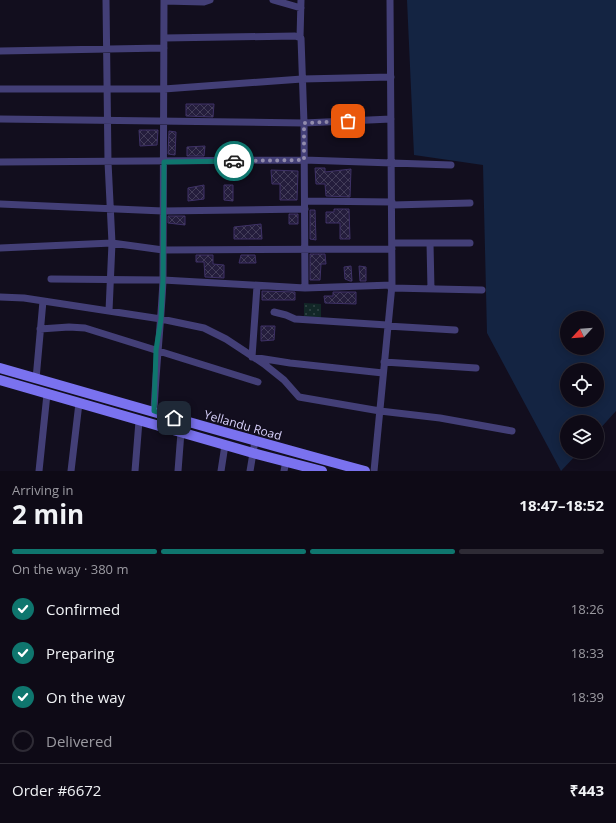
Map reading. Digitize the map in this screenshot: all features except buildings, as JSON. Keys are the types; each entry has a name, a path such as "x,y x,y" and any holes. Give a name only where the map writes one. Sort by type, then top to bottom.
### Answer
{"main road":[{"name":"Yellandu Road","path":"0,368 154,411 255,442 365,471"},
{"name":"Yellandu Road","path":"0,380 253,453 285,466 322,471"}],"street":[{"path":"106,0 108,162 112,243 109,311"},
{"path":"154,411 156,350 161,319 163,280 164,1 204,2 210,0"},
{"path":"273,0 301,8"},
{"path":"301,0 300,38 304,123 305,288"},
{"path":"374,471 392,287 390,0"},
{"path":"164,38 295,36 300,38"},
{"path":"0,51 164,48"},
{"path":"0,89 164,89 302,79 391,77"},
{"path":"0,119 304,123 391,119"},
{"path":"0,162 304,160 451,165"},
{"path":"0,204 164,211 305,205 470,203"},
{"path":"0,248 112,243 163,250 305,250 430,243 470,243"},
{"path":"430,243 431,289"},
{"path":"51,279 163,280 305,288 392,287 482,290"},
{"path":"252,357 257,286"},
{"path":"0,297 24,298 161,319 204,328 226,340 284,380 299,397 380,411 440,418 512,431"},
{"path":"36,378 43,301"},
{"path":"274,312 295,319 455,330"},
{"path":"40,329 69,327 85,328 258,382"},
{"path":"252,357 383,374"},
{"path":"384,362 476,368"},
{"path":"39,471 47,394"},
{"path":"71,471 79,403"},
{"path":"134,471 139,421"},
{"path":"178,471 181,432"},
{"path":"250,471 255,442"},
{"path":"221,471 225,445"}],"green space":[{"path":"304,303 321,304 321,318 304,317"}],"water":[{"path":"407,0 616,0 616,411 604,424 604,415 560,415 560,459 572,459 561,471 487,333 483,165 414,155"}],"way so far":[{"path":"234,161 304,160 304,123 348,121"}],"route":[{"path":"174,418 154,411 156,350 161,319 163,280 164,162 234,161"}]}
